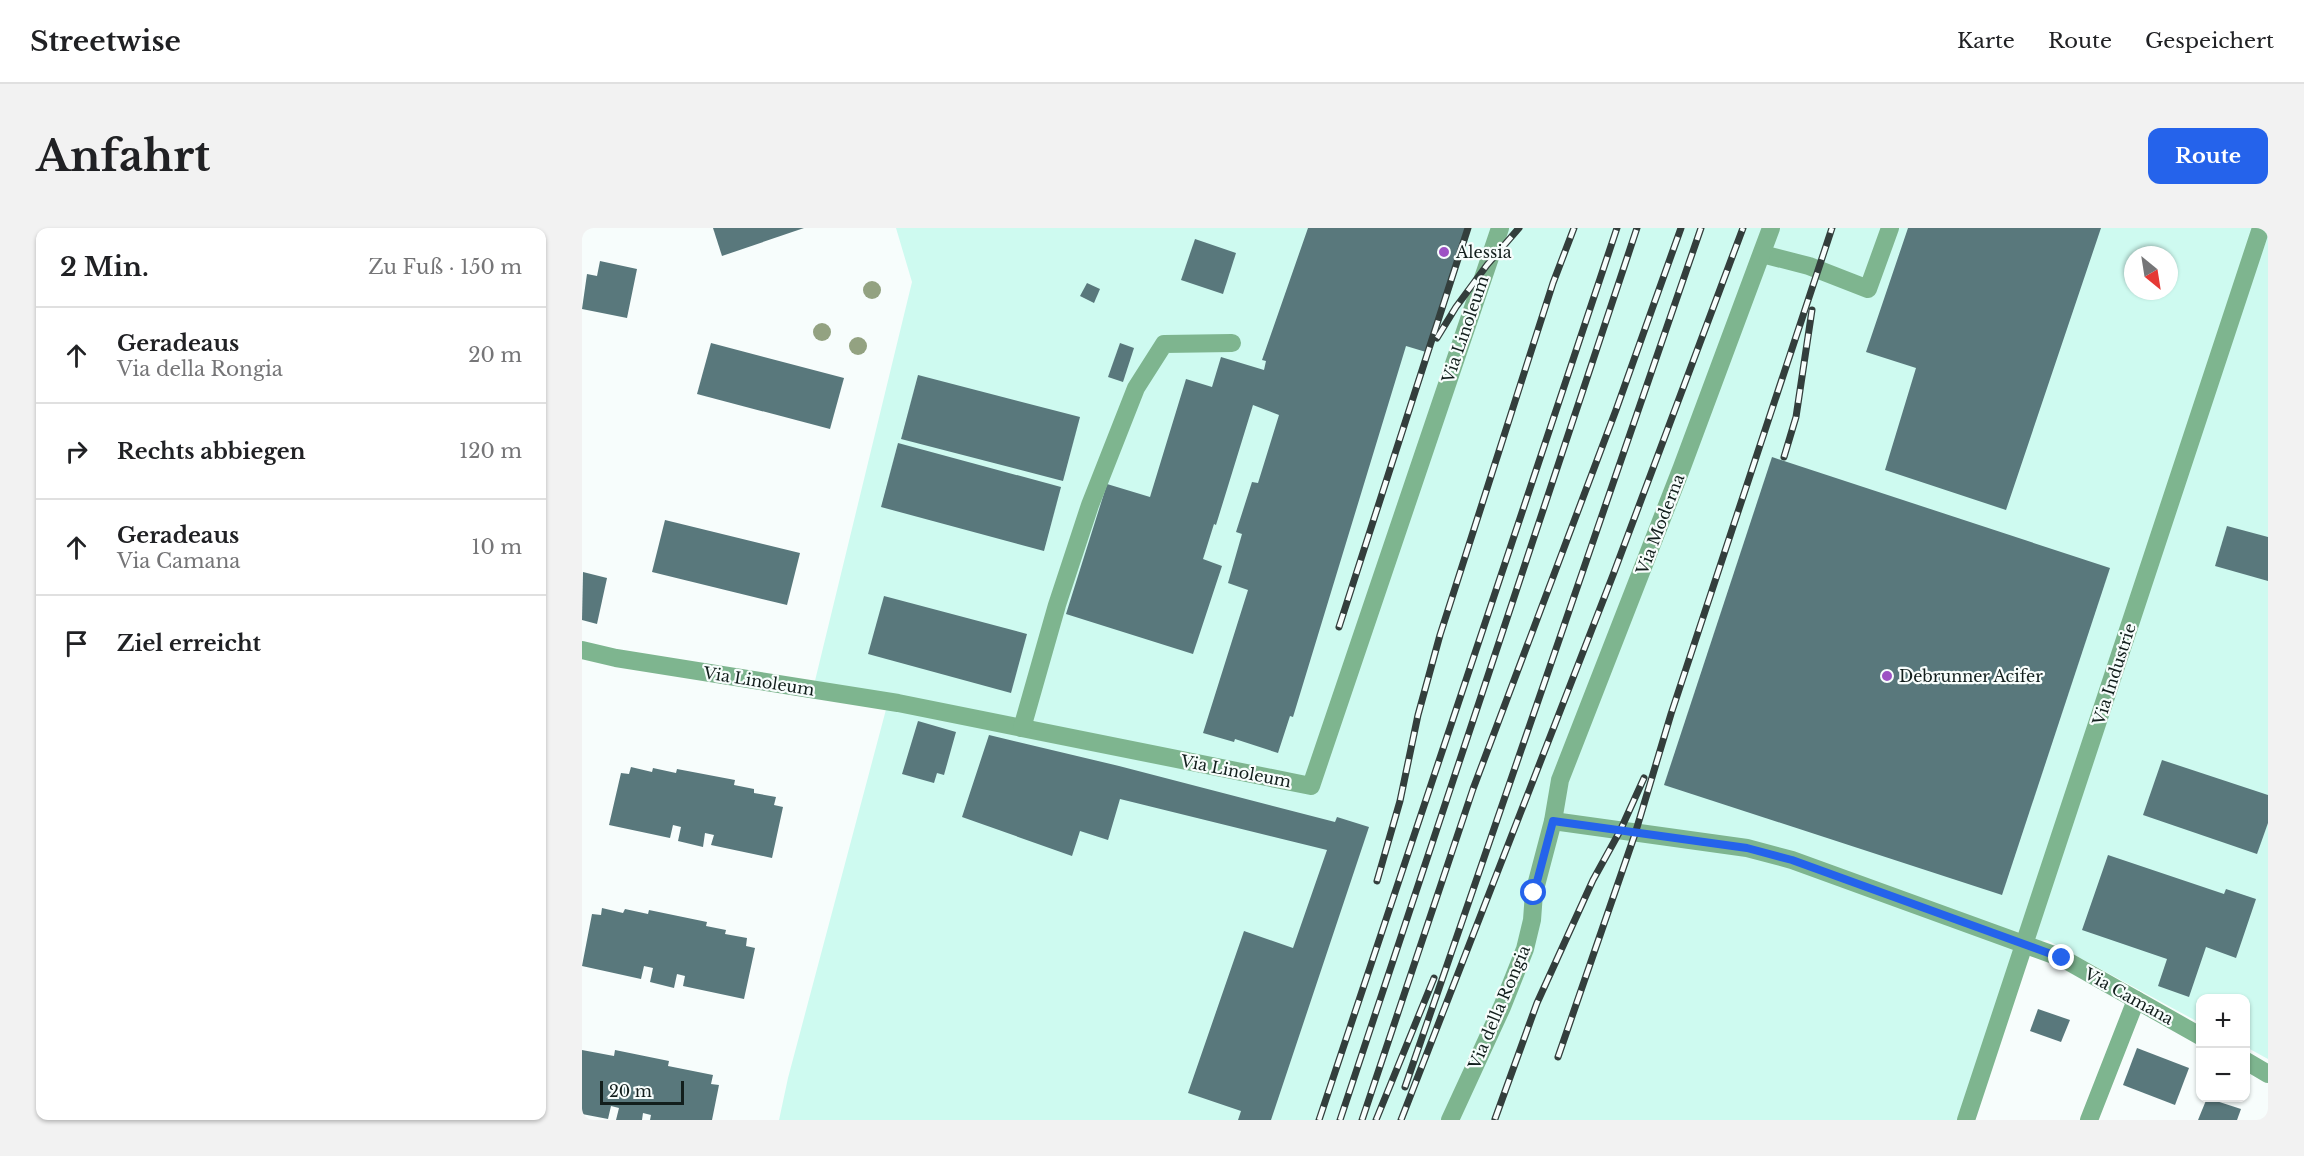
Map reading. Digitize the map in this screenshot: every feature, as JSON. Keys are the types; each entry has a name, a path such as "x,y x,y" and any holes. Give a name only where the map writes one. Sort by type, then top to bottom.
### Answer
{"street":[{"name":"Via Linoleum","path":"582,650 616,658 898,703 1311,786 1500,228"},
{"name":"Via Moderna","path":"1553,821 1560,780 1771,228"},
{"path":"1762,254 1809,266 1868,289 1890,228"},
{"name":"Via Industrie","path":"1966,1120 2261,228"},
{"path":"1022,728 1057,605 1090,504 1136,388 1164,344 1232,344"},
{"name":"Via Camana","path":"1553,821 1747,848 1792,860 2062,958 2196,1034"},
{"name":"Via della Rongia","path":"1450,1120 1502,1006 1525,949 1532,920 1534,893 1553,821"},
{"path":"2089,1120 2136,1000"},
{"path":"2250,1063 2268,1074"}],"shaded area":[{"path":"896,228 2268,228 2268,1059 2250,1049 2250,994 2196,994 2196,1021 2047,940 2024,944 1966,1120 779,1120 788,1078 888,702 813,689 912,282"}],"building":[{"path":"713,228 804,228 722,256"},
{"path":"1308,228 1465,228 1426,352 1406,346 1293,717 1290,716 1278,753 1235,739 1234,742 1203,733 1248,590 1228,583 1242,534 1236,532 1252,482 1258,483 1279,415 1253,405 1216,525 1214,524 1203,559 1222,566 1193,654 1066,614 1107,484 1150,497 1186,379 1212,387 1221,357 1264,370 1266,361 1262,360"},
{"path":"1908,228 2101,228 2006,510 1885,470 1916,368 1866,352"},
{"path":"1195,239 1236,253 1223,294 1181,280"},
{"path":"600,261 637,269 627,318 582,309 587,274 597,276"},
{"path":"1087,283 1100,289 1094,303 1080,296"},
{"path":"711,343 844,378 830,429 697,394"},
{"path":"1120,343 1134,348 1123,382 1108,377"},
{"path":"918,375 1080,417 1063,481 901,439"},
{"path":"898,443 1061,487 1044,551 881,507"},
{"name":"Debrunner Acifer","path":"1772,457 2110,568 2002,895 1664,785"},
{"path":"665,520 800,553 787,605 652,572"},
{"path":"2227,526 2268,537 2268,581 2215,566"},
{"path":"583,572 607,578 597,624 582,620"},
{"path":"884,596 1027,634 1011,693 868,654"},
{"path":"918,721 956,732 944,775 937,773 934,783 902,774"},
{"path":"989,735 1335,822 1337,817 1369,827 1271,1120 1238,1120 1241,1111 1188,1093 1244,931 1293,948 1327,850 1120,799 1108,840 1080,831 1072,856 962,817"},
{"path":"2162,760 2268,795 2268,823 2257,854 2143,815"},
{"path":"631,767 652,772 653,768 676,773 677,769 735,780 734,785 754,789 754,793 776,797 774,805 783,807 772,858 711,845 714,835 705,833 703,847 678,841 681,827 673,825 670,838 609,825 621,773 629,774"},
{"path":"2108,855 2224,894 2226,889 2256,899 2236,958 2206,947 2189,997 2158,986 2167,959 2082,930"},
{"path":"602,908 623,913 625,909 648,914 649,910 707,922 706,926 726,930 725,934 747,938 746,946 755,948 744,999 683,986 685,976 677,974 674,988 650,982 653,968 644,966 641,979 582,966 592,914 601,915"},
{"path":"2038,1009 2070,1020 2061,1042 2030,1031"},
{"path":"2137,1048 2189,1068 2175,1105 2123,1085"},
{"path":"582,1050 614,1056 615,1050 669,1061 668,1066 713,1075 711,1084 719,1085 712,1120 650,1120 651,1115 643,1113 642,1120 616,1120 619,1108 611,1106 608,1119 582,1114"},
{"path":"2205,1102 2219,1102 2241,1109 2237,1120 2198,1120"}],"railway":[{"path":"1339,627 1468,228"},
{"path":"1437,338 1456,307 1487,265 1519,228"},
{"path":"1377,881 1400,801 1418,715 1440,635 1553,283 1574,228"},
{"path":"1319,1120 1617,228"},
{"path":"1340,1120 1637,228"},
{"path":"1362,1120 1473,789 1616,410 1681,228"},
{"path":"1405,1087 1701,228"},
{"path":"1401,1120 1613,575 1743,228"},
{"path":"1558,1057 1635,834 1671,714 1832,228"},
{"path":"1784,457 1796,417 1812,310"},
{"path":"1495,1119 1537,1003 1593,880 1620,831 1644,778"},
{"path":"1376,1120 1434,978"}],"place":[{"name":"Alessia","path":"1444,252"},
{"name":"Debrunner Acifer","path":"1887,676"}],"route":[{"path":"1534,893 1553,821 1635,834 1698,840 1747,848 1792,860 2062,958"}]}
